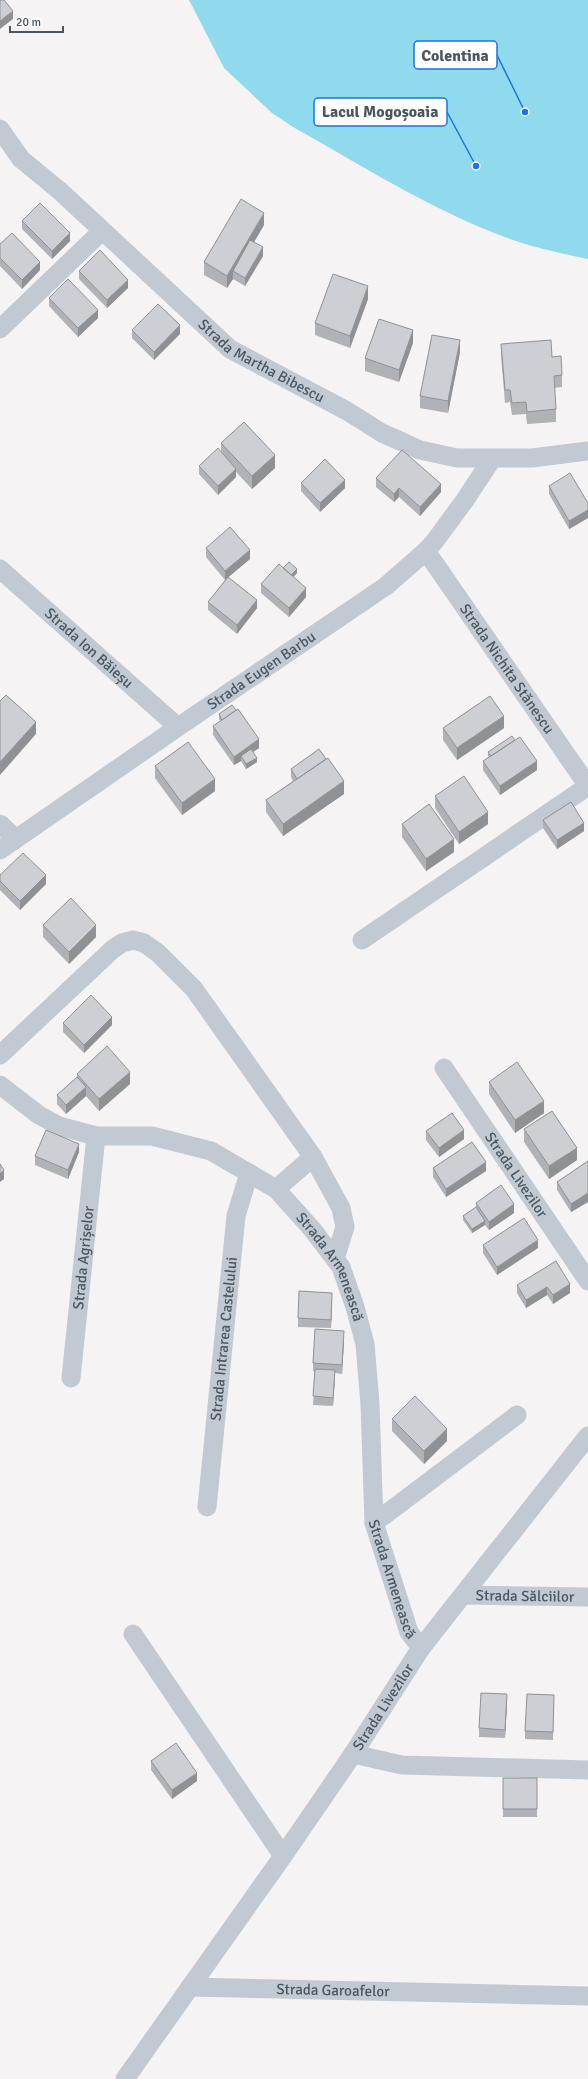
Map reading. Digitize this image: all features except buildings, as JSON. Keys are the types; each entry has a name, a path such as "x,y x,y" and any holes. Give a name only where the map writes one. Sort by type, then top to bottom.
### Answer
{"street":[{"name":"Strada Martha Bibescu","path":"0,129 22,159 230,349 347,411 382,433 420,450 457,458 532,458 588,450"},
{"path":"0,329 102,232"},
{"name":"Strada Eugen Barbu","path":"0,850 178,726 386,586 426,551 465,500 492,459"},
{"name":"Strada Nichita Stănescu","path":"426,551 588,786"},
{"name":"Strada Ion Băieșu","path":"0,569 178,726"},
{"path":"362,940 588,786"},
{"path":"0,824 16,838"},
{"path":"0,1055 112,949 122,942 133,940 144,943 158,953 194,989 313,1157 341,1208 345,1227 335,1259"},
{"name":"Strada Livezilor","path":"444,1068 588,1281"},
{"name":"Strada Armenească","path":"0,1085 39,1115 59,1126 96,1136 152,1136 211,1151 276,1189 312,1230 341,1267 356,1307 365,1344 370,1404 374,1523 409,1632 421,1648"},
{"name":"Strada Agrișelor","path":"71,1378 96,1136"},
{"path":"276,1189 313,1157"},
{"name":"Strada Intrarea Castelului","path":"207,1507 236,1216 249,1173"},
{"path":"374,1523 517,1415"},
{"name":"Strada Livezilor","path":"190,1987 353,1754 421,1648 588,1436"},
{"name":"Strada Sălciilor","path":"463,1595 588,1596"},
{"path":"133,1634 283,1856"},
{"path":"353,1754 402,1765 588,1770"},
{"path":"125,2079 190,1987"},
{"name":"Strada Garoafelor","path":"190,1987 588,1996"}],"water":[{"path":"189,0 588,0 588,259 531,246 471,223 419,198 293,127 272,113 224,68"}],"place":[{"name":"Colentina","path":"525,112"},
{"name":"Lacul Mogoșoaia","path":"476,166"}]}
